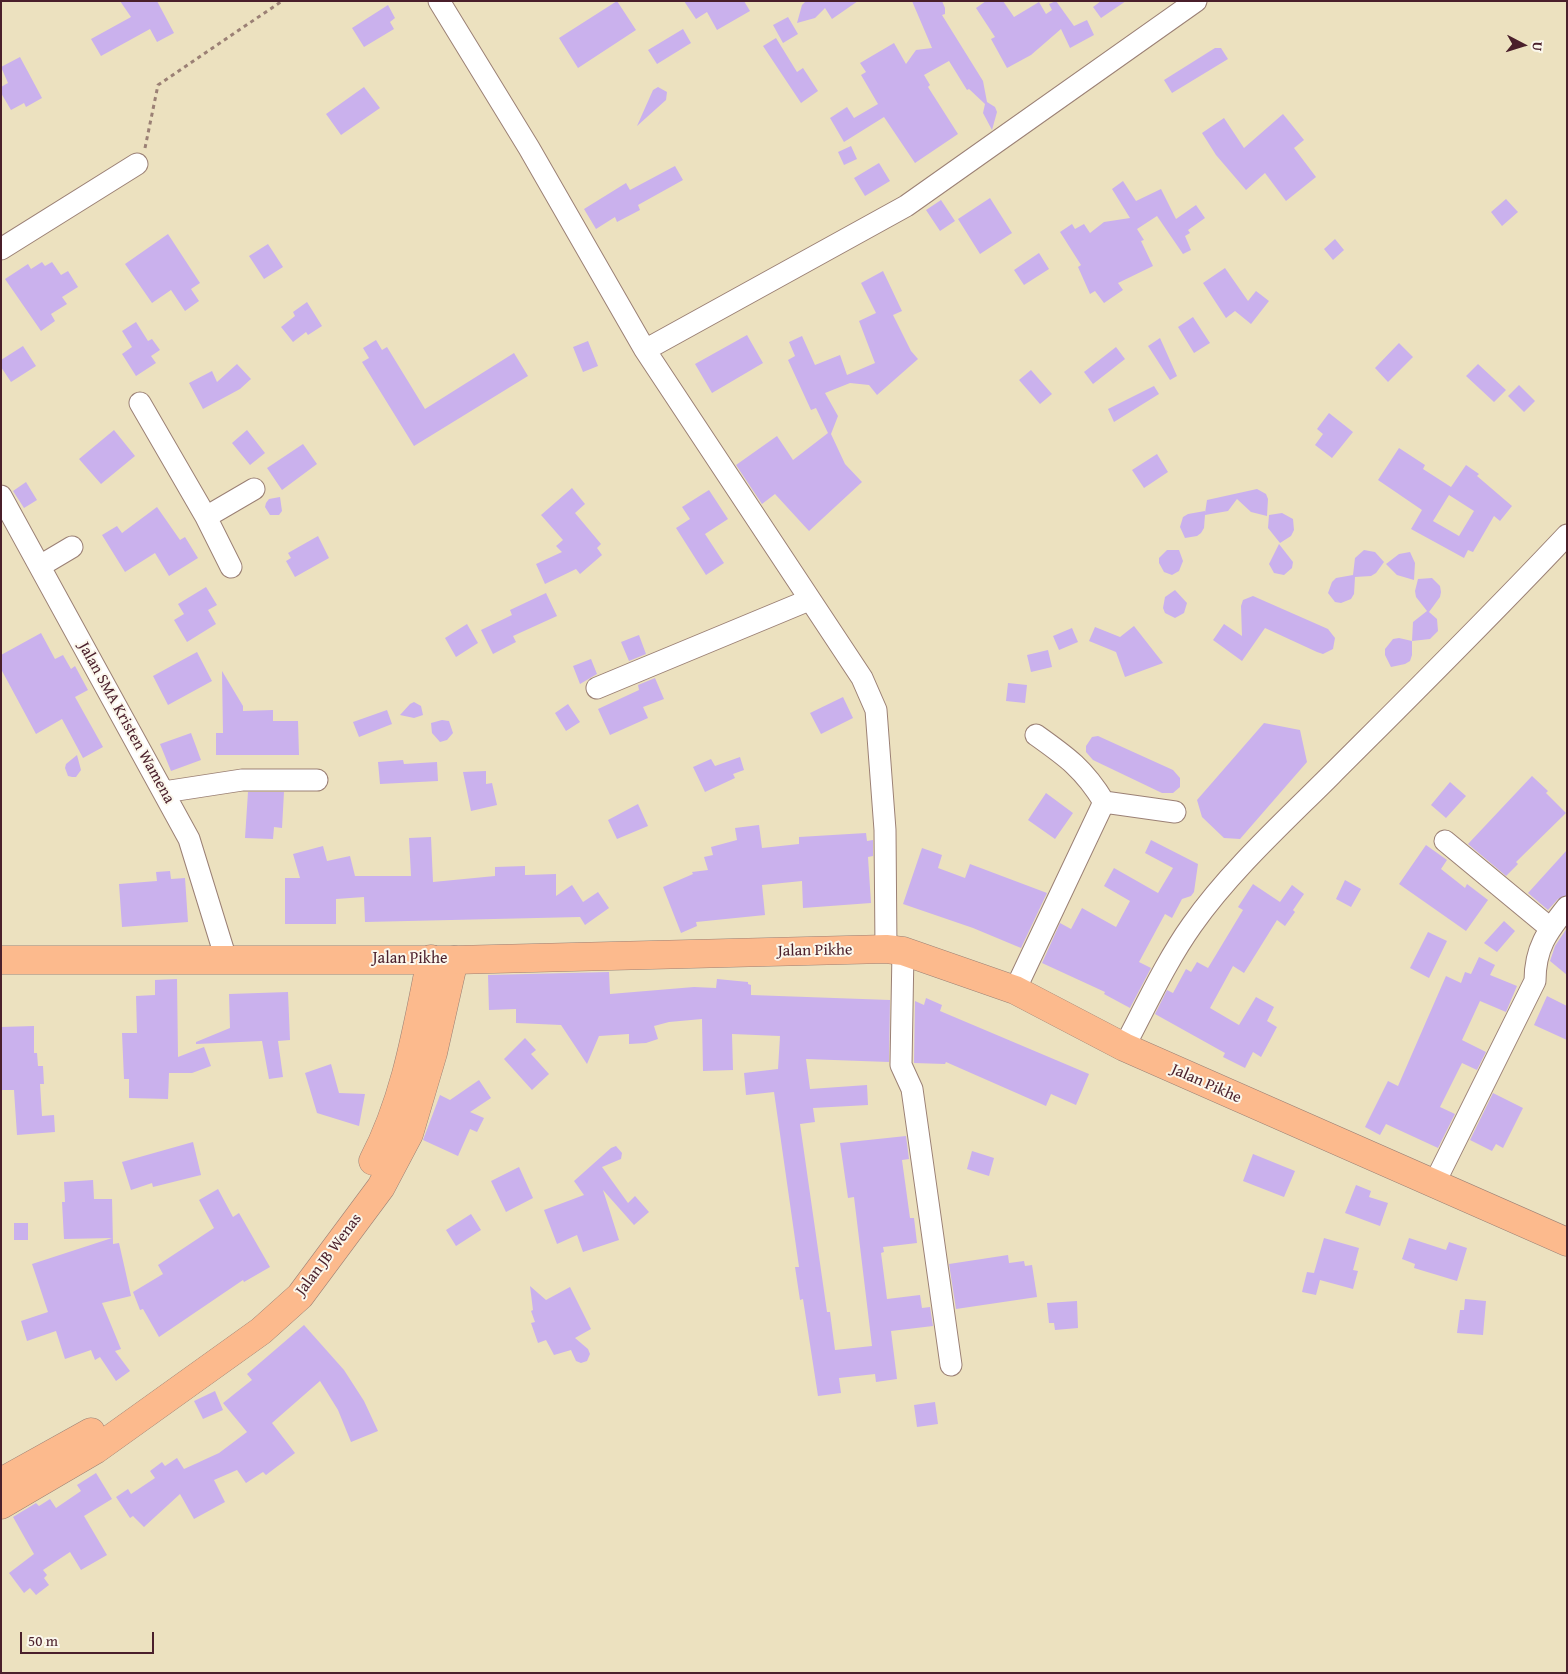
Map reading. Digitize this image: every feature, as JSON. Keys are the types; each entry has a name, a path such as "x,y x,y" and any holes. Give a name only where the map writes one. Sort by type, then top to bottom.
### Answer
{"main road":[{"name":"Jalan Pikhe","path":"1,960 442,959 894,950 1015,990 1124,1047 1567,1242"},
{"name":"Jalan JB Wenas","path":"1,1505 90,1443 284,1286 363,1180 389,1129 442,959"},
{"name":"Jalan JB Wenas","path":"1,1482 43,1457 90,1443"}],"street":[{"path":"440,1 529,148 644,350 862,678 876,710 901,1066 912,1089 951,1366"},
{"path":"644,350 906,206 1196,1"},
{"path":"1,249 137,164"},
{"path":"140,403 206,517 231,567"},
{"path":"206,517 254,489"},
{"name":"Jalan SMA Kristen Wamena","path":"1,496 190,839 226,959"},
{"path":"1124,1047 1172,955 1192,924 1222,889 1277,828 1510,596 1567,535"},
{"path":"40,566 72,547"},
{"path":"597,688 809,600"},
{"path":"1036,735 1069,758 1089,778 1104,802 1175,812"},
{"path":"164,792 242,780 317,780"},
{"path":"1015,990 1104,802"},
{"path":"1445,841 1550,928"},
{"path":"1434,1184 1535,981 1535,961 1550,928 1567,907"}],"path":[{"path":"137,164 145,148 158,85 282,1"}],"building":[{"path":"120,1 157,1 174,33 157,42 150,29 101,56 91,39 131,17"},
{"path":"617,1 636,30 578,68 559,38"},
{"path":"684,1 744,1 750,11 717,30 707,12 696,19"},
{"path":"806,1 858,1 832,19 825,8 815,18 797,23 802,5"},
{"path":"912,1 942,1 945,14 942,15 983,81 987,102 995,107 997,112 992,130 983,113 985,104 969,89 967,90 949,61 924,75 930,85 928,87 958,134 915,163 884,117 844,142 830,118 847,107 854,118 878,104 861,75 866,72 860,63 894,43 906,64 916,50 932,48"},
{"path":"986,1 1003,1 1014,17 1039,2 1046,14 1052,10 1049,4 1056,1 1074,26 1087,20 1094,35 1070,48 1061,29 1031,55 1007,68 991,39 995,37 976,8"},
{"path":"1101,1 1126,1 1101,18 1093,7"},
{"path":"388,5 395,18 390,22 394,29 364,47 352,28"},
{"path":"788,17 798,34 783,43 773,25"},
{"path":"683,29 691,43 657,64 648,50"},
{"path":"776,38 797,72 803,68 818,91 801,103 763,46"},
{"path":"1215,48 1221,48 1228,59 1172,93 1164,80"},
{"path":"20,57 42,98 26,107 24,103 11,110 1,93 1,87 8,83 1,67"},
{"path":"364,87 380,108 341,135 326,114"},
{"path":"658,87 667,92 666,100 637,126 653,90"},
{"path":"1283,114 1304,140 1294,148 1316,177 1286,201 1265,173 1246,190 1216,155 1202,133 1224,118 1244,148"},
{"path":"851,146 857,159 844,165 838,152"},
{"path":"879,163 890,181 865,196 854,178"},
{"path":"675,166 683,180 638,205 640,210 617,222 615,217 596,229 584,209 626,183 630,190"},
{"path":"1123,181 1136,201 1161,189 1176,219 1196,205 1205,218 1188,230 1190,233 1185,236 1191,250 1183,254 1157,216 1137,229 1144,240 1141,241 1153,266 1118,283 1123,290 1104,303 1095,291 1090,294 1078,267 1081,265 1060,232 1072,224 1075,229 1084,224 1090,233 1104,222 1130,218 1112,189"},
{"path":"990,198 1012,233 980,254 958,219"},
{"path":"1506,199 1518,212 1502,226 1491,212"},
{"path":"941,200 955,221 940,231 926,210"},
{"path":"168,234 200,283 191,289 199,301 185,311 171,290 152,303 125,264"},
{"path":"1335,239 1344,250 1333,260 1324,249"},
{"path":"268,244 283,267 264,279 249,256"},
{"path":"1039,253 1049,269 1024,285 1014,270"},
{"path":"42,262 45,266 52,262 61,275 68,271 78,287 62,297 67,304 51,314 55,321 41,331 5,279 28,264 31,269"},
{"path":"1225,268 1248,301 1256,291 1269,301 1251,324 1235,311 1226,318 1203,283"},
{"path":"883,271 902,311 893,315 911,351 918,359 877,395 869,385 850,383 825,393 838,416 831,434 845,464 862,482 809,531 775,494 762,504 736,465 777,436 793,460 828,433 816,408 811,410 788,360 795,356 789,342 802,336 815,365 840,355 847,375 875,363 859,321 876,313 861,283"},
{"path":"307,302 322,326 308,335 306,332 293,342 281,327 295,316 293,312"},
{"path":"1193,317 1210,343 1194,353 1178,327"},
{"path":"136,322 148,341 152,339 160,350 151,356 156,363 136,376 122,354 132,347 122,331"},
{"path":"747,335 763,363 712,393 695,364"},
{"path":"1160,338 1177,376 1170,380 1148,346"},
{"path":"376,340 382,350 387,347 425,409 514,353 528,376 414,446 362,362 369,358 363,348"},
{"path":"588,341 598,366 583,372 573,347"},
{"path":"1399,343 1413,357 1388,382 1375,368"},
{"path":"23,346 36,366 11,382 1,367 1,360"},
{"path":"1116,347 1125,359 1093,384 1084,372"},
{"path":"237,364 251,379 240,389 203,409 189,383 212,371 217,382"},
{"path":"1478,364 1506,390 1494,402 1466,376"},
{"path":"1031,370 1052,394 1040,404 1019,380"},
{"path":"1519,385 1535,401 1524,412 1508,396"},
{"path":"1154,386 1159,394 1114,422 1108,409"},
{"path":"1329,413 1353,432 1332,458 1315,445 1323,434 1317,429"},
{"path":"114,430 135,456 101,484 79,459"},
{"path":"247,430 265,453 250,465 232,443"},
{"path":"303,444 317,464 282,490 267,468"},
{"path":"1399,448 1425,465 1423,469 1451,487 1466,465 1479,474 1477,476 1512,506 1500,521 1494,516 1473,552 1468,550 1464,558 1411,529 1422,510 1378,480","holes":["1449,495 1474,511 1459,536 1433,521"]},
{"path":"1157,454 1168,472 1144,488 1132,470"},
{"path":"26,482 37,500 24,508 13,491"},
{"path":"572,488 585,504 575,513 601,544 597,548 602,555 580,574 576,569 545,584 536,564 562,552 556,546 563,540 541,515"},
{"path":"1257,489 1266,494 1268,499 1267,516 1251,512 1237,499 1228,511 1205,515 1204,528 1201,533 1197,536 1185,538 1180,527 1183,517 1188,514 1205,511 1205,513 1207,500"},
{"path":"709,490 728,519 705,534 724,563 706,575 676,528 690,519 682,507"},
{"path":"280,497 282,511 279,515 270,515 265,507 266,503 269,499"},
{"path":"157,507 180,540 185,537 198,558 169,576 155,553 125,572 102,535 117,526 122,533"},
{"path":"1282,513 1293,519 1294,530 1291,536 1280,543 1268,528 1269,515"},
{"path":"318,536 329,558 295,577 286,561 291,558 288,553"},
{"path":"1279,544 1293,562 1292,568 1284,575 1274,573 1269,564"},
{"path":"1167,550 1179,550 1183,561 1179,571 1172,575 1164,572 1159,563 1159,558"},
{"path":"1364,550 1375,552 1384,562 1376,573 1371,576 1355,577 1354,594 1351,599 1341,603 1335,602 1328,593 1332,582 1336,578 1353,575 1355,558"},
{"path":"1410,552 1415,563 1414,580 1397,575 1386,564 1399,554"},
{"path":"1432,578 1440,586 1441,592 1440,597 1429,612 1437,619 1438,631 1430,639 1412,641 1413,622 1427,611 1416,597 1415,591 1418,579"},
{"path":"206,587 217,605 208,610 216,624 187,642 174,620 184,614 178,604"},
{"path":"1175,590 1187,603 1184,613 1175,618 1165,613 1163,608 1165,597"},
{"path":"546,593 557,616 513,636 516,642 493,654 481,630 512,615 510,610"},
{"path":"1253,596 1328,629 1335,638 1333,649 1323,654 1265,628 1242,661 1213,640 1224,624 1242,636 1241,606 1243,600"},
{"path":"467,624 478,643 456,657 445,638"},
{"path":"1134,626 1163,663 1125,677 1116,652 1089,641 1095,627 1120,637"},
{"path":"1072,628 1078,642 1059,650 1053,636"},
{"path":"41,633 55,659 63,655 71,669 75,666 88,690 75,697 103,747 83,758 62,719 36,734 1,669 1,655"},
{"path":"639,635 646,654 629,661 621,642"},
{"path":"1399,638 1412,641 1410,661 1391,667 1385,655 1385,649 1393,639"},
{"path":"1048,650 1052,667 1031,672 1027,655"},
{"path":"197,652 212,681 168,705 153,676"},
{"path":"591,659 597,674 580,684 573,666"},
{"path":"222,671 243,706 243,711 273,710 273,721 298,721 299,755 216,755 216,733 223,733"},
{"path":"655,678 664,699 643,707 648,718 610,735 598,709 639,690 638,685"},
{"path":"1008,683 1027,685 1025,703 1006,701"},
{"path":"843,697 853,718 821,734 810,713"},
{"path":"414,702 421,706 423,715 414,718 400,715 410,704"},
{"path":"568,704 580,722 566,731 555,713"},
{"path":"387,710 392,724 359,737 353,722"},
{"path":"442,720 449,721 453,733 447,740 440,742 432,733 431,723"},
{"path":"1264,723 1300,730 1307,762 1240,839 1224,838 1202,817 1197,800"},
{"path":"191,733 201,760 171,771 160,744"},
{"path":"1098,736 1173,770 1180,778 1180,787 1173,793 1162,793 1093,760 1086,752 1086,746 1092,737"},
{"path":"77,755 81,770 76,777 68,776 65,768 66,764"},
{"path":"740,757 744,770 733,774 735,778 705,792 693,767 711,759 715,766"},
{"path":"403,760 404,764 437,762 438,781 380,784 378,762"},
{"path":"486,771 486,784 492,783 497,805 471,811 463,772"},
{"path":"1532,776 1548,791 1546,793 1566,813 1516,862 1518,864 1506,876 1468,844"},
{"path":"1450,782 1466,796 1446,818 1431,805"},
{"path":"248,792 284,792 282,828 274,827 273,839 245,838"},
{"path":"1046,793 1073,813 1055,839 1028,820"},
{"path":"638,804 648,826 617,839 608,820"},
{"path":"759,825 762,848 799,844 799,837 866,833 867,841 873,840 873,856 868,857 871,903 803,908 802,881 762,885 765,915 696,922 697,926 681,933 663,887 693,874 692,872 708,870 704,857 713,855 711,847 737,840 735,828"},
{"path":"431,837 433,882 495,876 495,867 525,866 525,875 556,874 556,896 572,885 583,902 598,892 609,908 585,925 580,917 365,922 364,897 336,899 336,924 285,924 285,878 300,878 293,854 323,846 327,861 350,856 355,876 411,876 409,838"},
{"path":"1151,840 1198,864 1194,892 1191,896 1182,899 1172,918 1165,914 1139,962 1151,968 1130,1008 1104,994 1105,992 1042,963 1060,923 1071,929 1082,908 1116,927 1130,901 1104,886 1114,868 1158,893 1173,868 1145,853"},
{"path":"1426,845 1447,860 1441,869 1465,888 1467,884 1488,900 1466,931 1399,884"},
{"path":"922,848 942,855 938,868 965,878 970,864 1047,893 1021,948 973,928 903,904"},
{"path":"1567,850 1567,895 1558,899 1548,910 1528,893"},
{"path":"170,871 171,879 185,878 188,922 122,927 119,884 157,881 156,872"},
{"path":"1345,880 1361,889 1351,907 1336,899"},
{"path":"1253,884 1280,902 1292,885 1304,894 1285,926 1277,920 1244,973 1233,966 1210,1008 1239,1025 1256,997 1274,1007 1267,1021 1277,1027 1261,1057 1253,1052 1245,1068 1223,1057 1225,1053 1155,1014 1167,990 1173,993 1186,969 1191,972 1197,962 1208,968 1243,910 1238,907"},
{"path":"1504,921 1515,931 1497,952 1484,943"},
{"path":"1567,928 1567,975 1550,961 1555,946"},
{"path":"1428,932 1447,941 1429,978 1410,968"},
{"path":"1479,957 1495,965 1490,975 1517,986 1506,1012 1480,1001 1462,1040 1486,1052 1477,1070 1462,1063 1440,1107 1455,1114 1438,1148 1386,1124 1380,1135 1365,1127 1388,1081 1398,1086 1446,976 1461,983 1465,972 1471,974"},
{"path":"609,972 610,994 694,987 716,988 717,979 748,982 751,985 751,995 890,1000 889,1062 806,1059 810,1089 867,1085 868,1105 813,1108 815,1122 800,1124 827,1312 830,1312 835,1350 872,1346 854,1197 848,1198 840,1143 906,1136 909,1159 902,1160 910,1218 914,1218 917,1243 883,1247 884,1252 881,1253 887,1299 920,1295 922,1308 930,1307 933,1326 891,1331 897,1379 876,1382 875,1374 839,1378 841,1393 818,1396 803,1299 800,1300 795,1267 799,1267 774,1092 746,1095 744,1073 778,1069 780,1036 732,1034 733,1070 703,1071 702,1019 669,1022 654,1026 658,1039 646,1043 629,1044 629,1034 599,1036 587,1064 561,1025 516,1023 516,1009 489,1010 488,975"},
{"path":"177,979 178,1057 204,1047 211,1066 192,1073 169,1073 168,1099 129,1098 129,1079 124,1079 122,1033 137,1033 136,996 155,995 155,980"},
{"path":"288,992 290,1040 278,1041 283,1077 269,1079 262,1041 196,1044 196,1042 230,1028 229,994"},
{"path":"1547,996 1567,1006 1567,1040 1534,1025"},
{"path":"926,998 942,1005 940,1011 1089,1074 1076,1105 1051,1094 1046,1106 946,1062 945,1064 914,1063 915,1001 924,1005"},
{"path":"34,1026 34,1053 37,1053 38,1066 43,1066 44,1084 40,1084 42,1116 54,1115 55,1132 17,1135 14,1090 1,1090 1,1027"},
{"path":"525,1038 536,1050 531,1054 549,1074 532,1090 504,1059"},
{"path":"331,1064 339,1093 365,1094 359,1126 317,1113 305,1073"},
{"path":"479,1080 491,1098 470,1112 484,1118 477,1132 470,1129 458,1156 423,1140 440,1095 450,1100"},
{"path":"1493,1093 1523,1108 1503,1148 1496,1144 1492,1151 1470,1140"},
{"path":"193,1142 201,1175 153,1187 152,1183 131,1190 122,1162"},
{"path":"616,1146 622,1153 621,1159 602,1167 628,1203 635,1196 649,1212 634,1225 603,1190 619,1240 583,1252 577,1235 557,1244 544,1210 584,1195 574,1181 611,1148"},
{"path":"972,1151 994,1158 989,1176 967,1169"},
{"path":"1253,1154 1295,1171 1284,1197 1243,1181"},
{"path":"519,1167 533,1198 506,1212 491,1181"},
{"path":"93,1180 94,1199 112,1199 113,1244 119,1243 131,1296 102,1303 121,1349 115,1351 130,1371 116,1381 100,1357 95,1360 91,1350 65,1359 56,1331 27,1341 21,1321 48,1312 32,1264 112,1238 64,1239 62,1202 65,1202 64,1182"},
{"path":"1356,1185 1371,1191 1369,1197 1388,1203 1380,1226 1345,1213"},
{"path":"218,1189 233,1217 239,1213 270,1267 244,1282 243,1280 159,1337 143,1309 140,1310 133,1292 163,1274 158,1265 214,1228 199,1200"},
{"path":"471,1214 481,1230 456,1246 446,1230"},
{"path":"14,1223 28,1223 28,1240 14,1240"},
{"path":"1324,1238 1359,1248 1353,1270 1358,1271 1353,1289 1320,1280 1316,1295 1302,1292 1307,1272 1314,1273"},
{"path":"1409,1238 1446,1250 1449,1242 1467,1248 1457,1281 1414,1268 1415,1264 1402,1259"},
{"path":"1008,1255 1009,1263 1024,1261 1025,1266 1032,1265 1037,1297 956,1309 949,1264"},
{"path":"530,1286 546,1300 570,1287 591,1329 575,1338 588,1349 590,1354 587,1361 581,1363 576,1361 571,1350 554,1355 546,1340 538,1343 531,1323 535,1322 531,1311 533,1310"},
{"path":"1465,1299 1486,1301 1483,1335 1457,1333 1460,1310 1464,1310"},
{"path":"1077,1301 1078,1328 1055,1330 1054,1323 1049,1323 1047,1303"},
{"path":"304,1325 344,1370 364,1401 378,1431 351,1442 338,1410 320,1381 272,1423 295,1453 266,1475 263,1472 246,1483 237,1470 214,1480 225,1502 194,1519 180,1494 144,1527 133,1516 130,1518 116,1497 128,1489 131,1494 155,1478 150,1471 162,1462 165,1466 177,1458 184,1469 219,1453 247,1432 223,1403 252,1380 247,1374"},
{"path":"215,1391 223,1410 203,1419 194,1401"},
{"path":"935,1402 938,1424 917,1427 914,1405"},
{"path":"96,1473 112,1499 84,1516 107,1555 81,1570 70,1552 43,1570 47,1575 44,1578 49,1585 36,1595 30,1588 24,1593 9,1573 34,1554 13,1517 36,1503 39,1506 50,1499 56,1508 81,1491 77,1485"}]}
